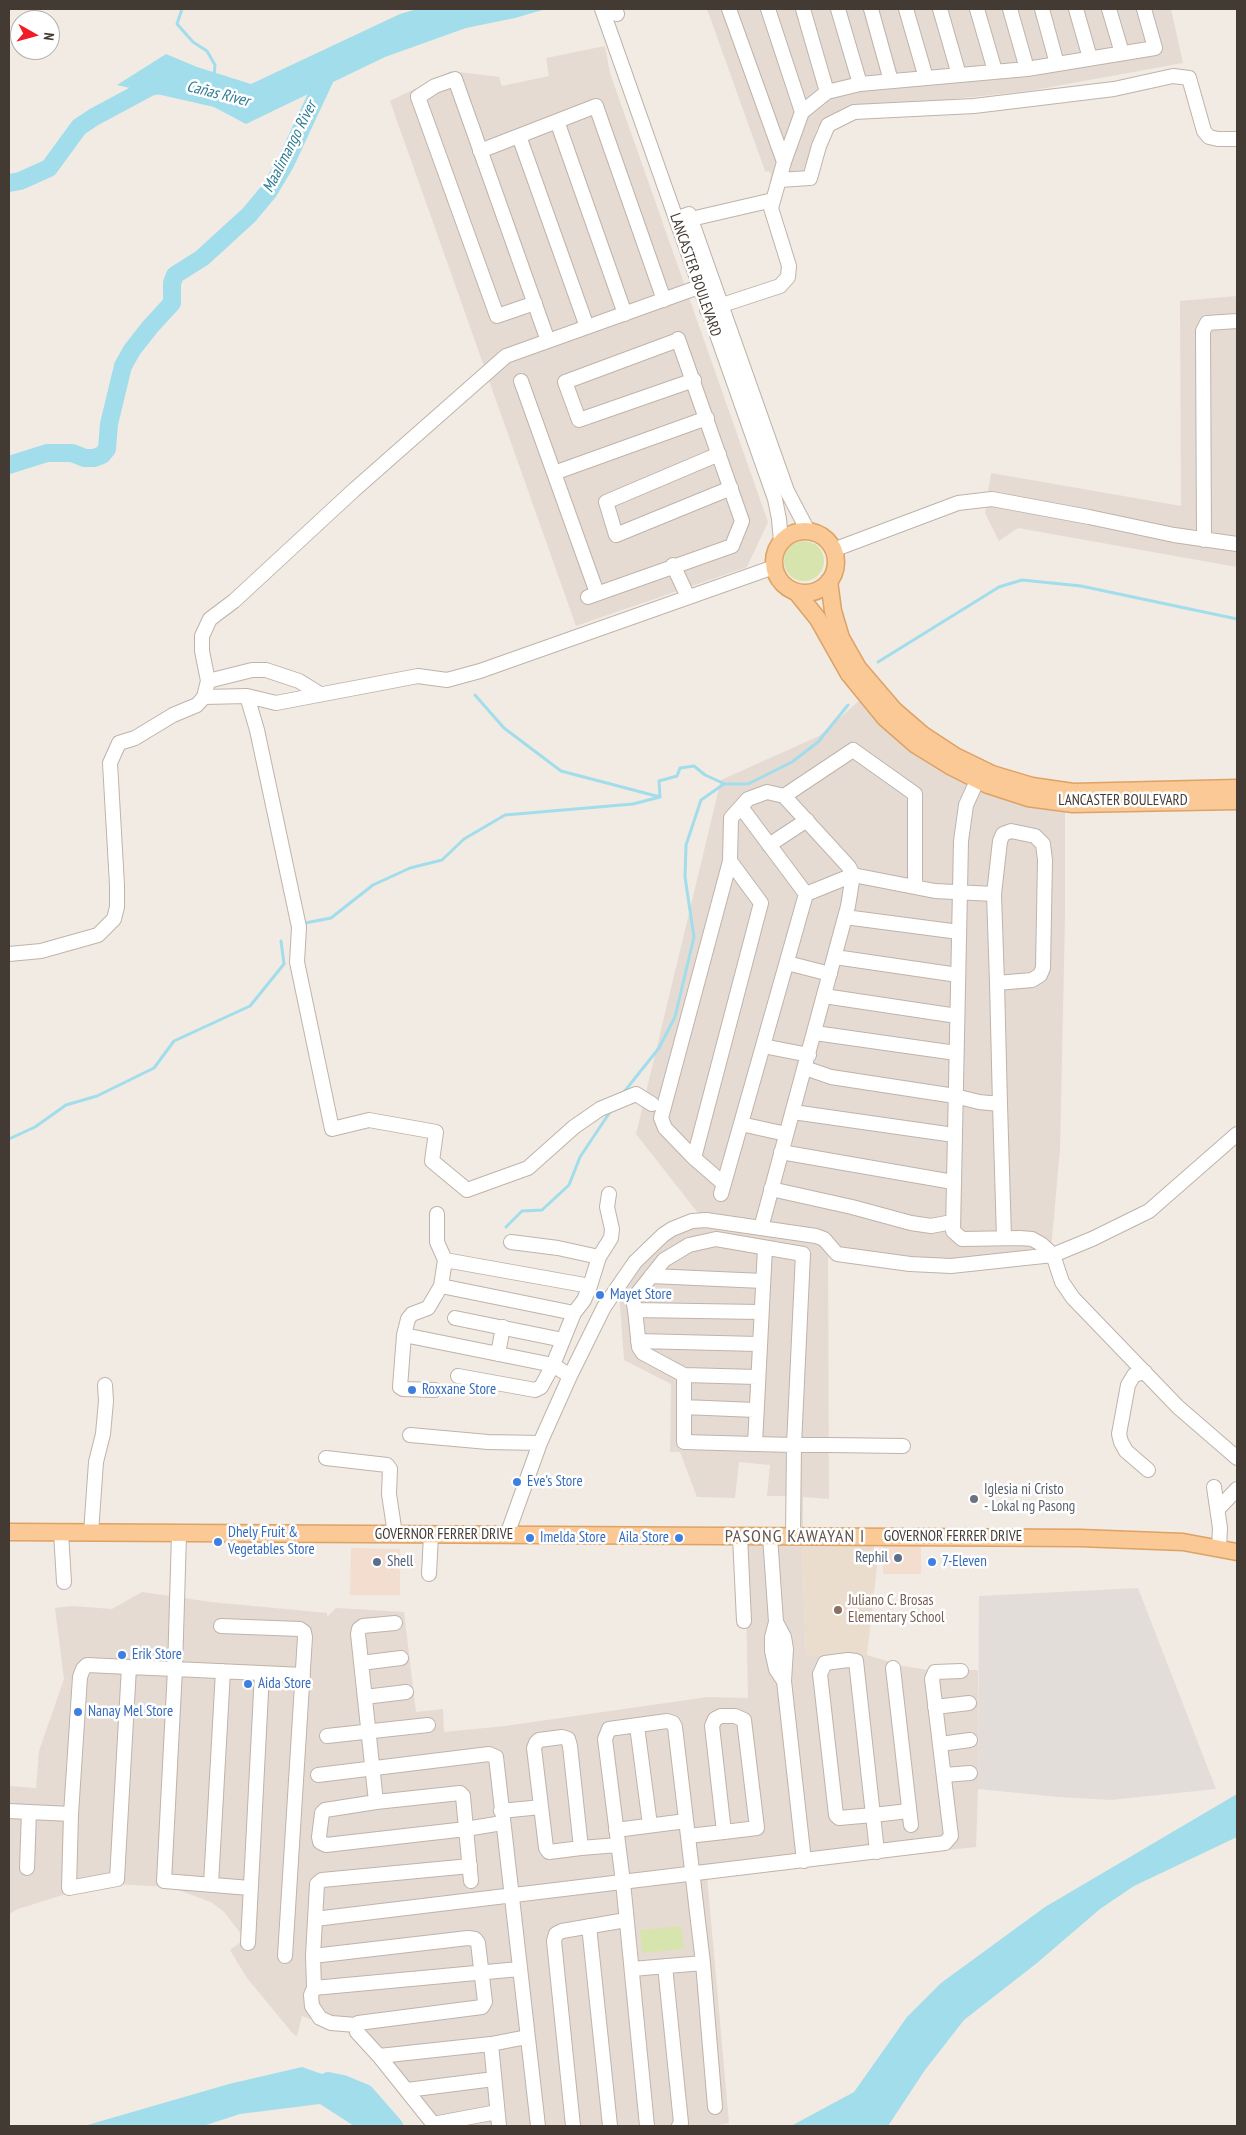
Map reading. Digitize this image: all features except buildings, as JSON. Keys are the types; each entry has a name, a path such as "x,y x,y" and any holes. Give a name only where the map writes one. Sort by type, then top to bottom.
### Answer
{"main road":[{"path":"808,531 824,538 833,550 836,564 830,581 815,592 797,593 782,584 774,567 775,552 781,542 796,532 808,531"},
{"name":"LANCASTER BOULEVARD","path":"830,581 833,611 841,638 858,668 894,710 923,735 979,774 988,785 1028,798 1072,804 1237,801"},
{"name":"LANCASTER BOULEVARD","path":"797,593 818,619 849,674 885,718 916,745 950,766 1032,786 1073,792 1237,788"},
{"name":"GOVERNOR FERRER DRIVE","path":"9,1532 1080,1538 1159,1540 1237,1552"}],"street":[{"path":"729,9 784,162"},
{"path":"768,9 802,112"},
{"path":"803,9 827,92"},
{"path":"838,9 860,84"},
{"path":"871,9 891,81"},
{"path":"906,9 926,78"},
{"path":"940,9 959,75"},
{"path":"977,9 995,71"},
{"path":"1010,9 1027,69"},
{"path":"1042,9 1057,64"},
{"path":"1076,9 1090,58"},
{"path":"1110,9 1122,53"},
{"path":"707,310 780,286 788,276 789,266 771,208 784,162 802,112 827,92 860,84 1027,69 1155,48 1144,9"},
{"name":"LANCASTER BOULEVARD","path":"610,13 676,219 774,499 779,518 781,542"},
{"path":"779,180 810,178 819,146 828,125 854,112 984,104 1114,89 1173,76 1189,78 1204,130 1209,138 1218,140 1237,139"},
{"path":"535,303 497,316 418,97 435,86 455,79 480,151 535,303 548,341"},
{"path":"480,151 596,106 664,300"},
{"path":"557,121 625,314"},
{"path":"519,136 587,327"},
{"path":"676,219 773,200"},
{"name":"LANCASTER BOULEVARD","path":"690,217 787,491 808,531"},
{"path":"9,954 41,951 98,935 114,919 117,908 117,885 110,763 119,743 135,738 173,715 197,705 204,697 208,681 202,636 210,619 234,601 354,490 506,356 699,287"},
{"path":"1204,540 1203,331 1207,323 1237,321"},
{"path":"521,381 554,473 592,595 673,565 732,546 742,521 694,380 678,340 565,382 579,420 694,380"},
{"path":"554,473 707,418"},
{"path":"719,454 606,502 616,535 731,488"},
{"path":"833,550 958,503 992,499 1204,540 1237,544"},
{"path":"673,565 688,598"},
{"path":"204,697 247,696 276,703 418,676 447,680 480,672 774,567"},
{"path":"208,681 252,670 266,670 298,681 320,694"},
{"path":"247,696 257,730 299,927 297,962 332,1129 370,1120 436,1132 432,1161 467,1190 528,1168 574,1127 600,1109 636,1094 652,1104"},
{"path":"784,796 853,750 915,794 914,887"},
{"path":"979,774 966,805 961,841 953,1232 962,1239 1004,1238 1032,1240 1053,1255 1062,1282 1073,1298 1178,1407 1237,1458"},
{"path":"761,1228 835,957 853,875 850,867 784,796 766,792 748,799 731,818 730,861 661,1118 665,1128 722,1189 806,894"},
{"path":"741,807 806,894"},
{"path":"769,844 807,820"},
{"path":"997,984 1032,980 1040,976 1043,968 1045,860 1043,844 1035,836 1011,831 1004,834 1000,841 994,894 1004,1238"},
{"path":"694,1158 761,903 730,861"},
{"path":"806,894 853,875 914,887 960,893 994,894"},
{"path":"845,917 959,932"},
{"path":"835,957 958,975"},
{"path":"787,963 830,974"},
{"path":"824,996 957,1016"},
{"path":"814,1033 956,1053"},
{"path":"763,1046 807,1062 831,1077 1000,1104"},
{"path":"793,1112 954,1135"},
{"path":"741,1124 786,1134"},
{"path":"507,1535 540,1444 570,1376 604,1307 635,1262 663,1235 692,1221 706,1220 816,1236 824,1239 833,1251 842,1255 910,1264 952,1266 1053,1255 1092,1239 1148,1211 1237,1134"},
{"path":"781,1152 953,1182"},
{"path":"771,1189 852,1207 911,1223 932,1226 952,1222"},
{"path":"458,1376 536,1390 541,1387 553,1365 574,1313 584,1300 599,1257 611,1238 612,1229 607,1207 609,1194"},
{"path":"434,1390 403,1389 400,1387 404,1335 408,1319 412,1314 428,1308 441,1286 445,1260 437,1242 437,1214"},
{"path":"756,1377 684,1375 643,1353 638,1341 634,1299 664,1260 689,1245 716,1239 803,1254 794,1445 793,1536"},
{"path":"511,1242 558,1248 599,1257"},
{"path":"754,1444 756,1377 765,1248"},
{"path":"445,1260 590,1286"},
{"path":"651,1276 762,1281"},
{"path":"441,1286 574,1313"},
{"path":"634,1310 760,1312"},
{"path":"456,1318 563,1340"},
{"path":"498,1354 503,1327"},
{"path":"404,1335 553,1365 570,1376"},
{"path":"638,1341 758,1344"},
{"path":"1145,1372 1134,1375 1128,1384 1119,1434 1126,1451 1148,1470"},
{"path":"684,1375 684,1442 903,1446"},
{"path":"91,1533 96,1462 103,1434 106,1401 105,1385"},
{"path":"684,1407 755,1410"},
{"path":"410,1435 488,1442 540,1444"},
{"path":"326,1458 388,1465 390,1469 389,1494 395,1534"},
{"path":"1214,1487 1220,1533 1219,1548"},
{"path":"1218,1509 1237,1490"},
{"path":"61,1532 64,1582"},
{"path":"179,1534 175,1670 164,1881 250,1888"},
{"path":"429,1574 431,1534"},
{"path":"740,1536 744,1621"},
{"path":"770,1536 776,1622 772,1637 772,1651 776,1669 784,1681 804,1861"},
{"path":"376,1802 358,1634 359,1629 363,1626 395,1623"},
{"path":"221,1626 300,1629 304,1632 305,1637 285,1956"},
{"path":"361,1663 401,1658"},
{"path":"877,1852 873,1815 856,1661 848,1660 825,1663 820,1674 836,1815 839,1818 873,1815 910,1818 893,1668"},
{"path":"129,1667 117,1879 69,1888 71,1814 80,1677 87,1665 303,1675"},
{"path":"211,1884 223,1671"},
{"path":"315,1919 945,1843 949,1841 951,1836 932,1675 935,1672 961,1671"},
{"path":"248,1943 262,1673"},
{"path":"365,1697 406,1692"},
{"path":"935,1707 969,1703"},
{"path":"688,1836 724,1832 758,1834 744,1720 735,1716 721,1716 715,1719 712,1726 724,1832"},
{"path":"647,2126 623,1882 605,1739 609,1729 667,1721 673,1723 675,1727 694,1873 715,2107"},
{"path":"327,1736 428,1725"},
{"path":"637,1726 650,1825"},
{"path":"581,1848 568,1739 562,1737 540,1740 534,1748 546,1848 549,1852 618,1845"},
{"path":"940,1744 970,1740"},
{"path":"318,1774 489,1754 496,1757 538,2126"},
{"path":"944,1775 970,1773"},
{"path":"471,1881 470,1866 466,1829 463,1796 460,1794 376,1802 322,1812 320,1842 326,1845 466,1829 541,1807"},
{"path":"9,1811 71,1814"},
{"path":"27,1868 29,1812"},
{"path":"616,1830 686,1821"},
{"path":"313,1956 468,1938 475,1939 478,1943 484,2002 482,2007 358,2023 356,2025 331,2023 320,2018 312,2006 311,1995 314,1988 313,1956 317,1884 322,1880 470,1866"},
{"path":"573,2126 554,1941 556,1934 562,1931 626,1920"},
{"path":"589,1926 610,2126"},
{"path":"632,1969 703,1963"},
{"path":"665,1966 681,2123 679,2126"},
{"path":"314,1988 519,1969"},
{"path":"356,2025 357,2032 379,2056 434,2125 497,2112"},
{"path":"379,2056 491,2044 527,2037"},
{"path":"491,2044 499,2126"},
{"path":"407,2090 494,2079"}],"shaded area":[{"path":"707,9 1171,9 1183,63 1029,91 916,103 868,105 831,114 817,128 803,173 770,181 770,172 765,171"},
{"path":"605,46 610,73 768,522 747,567 576,626 390,101 451,71 499,77 502,86 549,76 546,58"},
{"path":"1237,296 1237,567 1018,528 999,541 985,513 991,473 1181,506 1180,301"},
{"path":"861,699 925,760 967,784 1065,808 1065,917 1060,1149 1051,1250 971,1259 932,1261 828,1250 829,1499 803,1497 803,1527 788,1527 788,1496 767,1496 770,1465 739,1462 735,1498 697,1497 680,1452 670,1452 671,1384 624,1360 619,1292 650,1252 688,1228 711,1222 698,1213 636,1134 721,780 819,736"},
{"path":"745,1545 802,1546 806,1656 867,1655 903,1666 928,1670 978,1670 978,1789 976,1847 707,1876 729,2123 715,2126 428,2126 352,2034 302,2016 297,2036 294,2035 247,1978 230,1950 245,1939 224,1912 211,1902 170,1887 114,1884 95,1885 18,1909 9,1914 9,1786 36,1788 39,1751 64,1679 55,1608 72,1606 112,1609 142,1592 211,1602 327,1613 327,1617 336,1608 404,1612 416,1712 443,1709 444,1732 505,1726 708,1697 748,1698"},
{"name":"Juliano C. Brosas Elementary School","path":"802,1546 874,1546 877,1566 867,1655 806,1656"},
{"path":"883,1546 921,1546 921,1574 883,1574"},
{"path":"351,1548 400,1549 400,1595 350,1595"},
{"path":"1138,1588 1216,1789 1111,1800 978,1789 979,1596"}],"green space":[{"path":"808,541 815,544 821,550 824,561 823,569 815,578 808,581 800,581 793,578 785,569 784,557 787,550 796,542"},
{"path":"681,1926 684,1949 642,1953 640,1930"}],"water":[{"path":"417,9 546,9 515,18 466,28 385,57 246,124 214,107 117,85 166,54 197,67 251,84 400,14"},
{"path":"1237,1794 1237,1837 1134,1886 1100,1909 1037,1963 964,2020 925,2070 888,2126 791,2126 854,2092 907,2017 941,1983 1045,1907"},
{"path":"302,2067 345,2082 389,2126 354,2126 320,2104 240,2114 203,2126 84,2126 229,2084"}],"waterway":[{"path":"182,9 177,24 193,42 207,51 215,65 214,76"},
{"name":"Maalimango River","path":"9,465 47,453 72,453 85,458 94,458 102,455 107,449 109,424 123,366 132,350 172,303 172,283 175,275 202,258 249,215 269,191 285,164 327,74"},
{"name":"Cañas River","path":"9,183 20,181 49,168 79,127 94,117 150,87 164,84"},
{"path":"878,662 999,587 1022,580 1081,586 1237,619"},
{"path":"475,695 504,728 561,771 660,797 659,781 677,776 680,768 694,766 705,775 725,784 748,784 792,762 818,742 848,705"},
{"path":"624,1092 659,1048 675,1017 694,937 685,877 686,845 701,800 724,784"},
{"path":"305,923 331,918 373,885 410,868 442,860 464,839 505,815 633,804 660,797"},
{"path":"9,1139 35,1127 66,1105 97,1096 154,1068 174,1041 250,1006 284,964 281,941"},
{"path":"506,1227 522,1211 542,1210 569,1185 580,1157 610,1112"},
{"path":"328,2081 343,2084 365,2093 394,2126"}],"place":[{"name":"Mayet Store","path":"600,1295"},
{"name":"Roxxane Store","path":"412,1390"},
{"name":"Eve's Store","path":"517,1482"},
{"name":"Iglesia ni Cristo - Lokal ng Pasong","path":"974,1499"},
{"name":"Imelda Store","path":"530,1538"},
{"name":"Aila Store","path":"679,1538"},
{"name":"Dhely Fruit & Vegetables Store","path":"218,1542"},
{"name":"Rephil","path":"898,1558"},
{"name":"Shell","path":"377,1562"},
{"name":"7-Eleven","path":"932,1562"},
{"name":"Juliano C. Brosas Elementary School","path":"838,1610"},
{"name":"Erik Store","path":"122,1655"},
{"name":"Aida Store","path":"248,1684"},
{"name":"Nanay Mel Store","path":"78,1712"}],"district":[{"name":"PASONG KAWAYAN I","path":"795,1537"}]}
